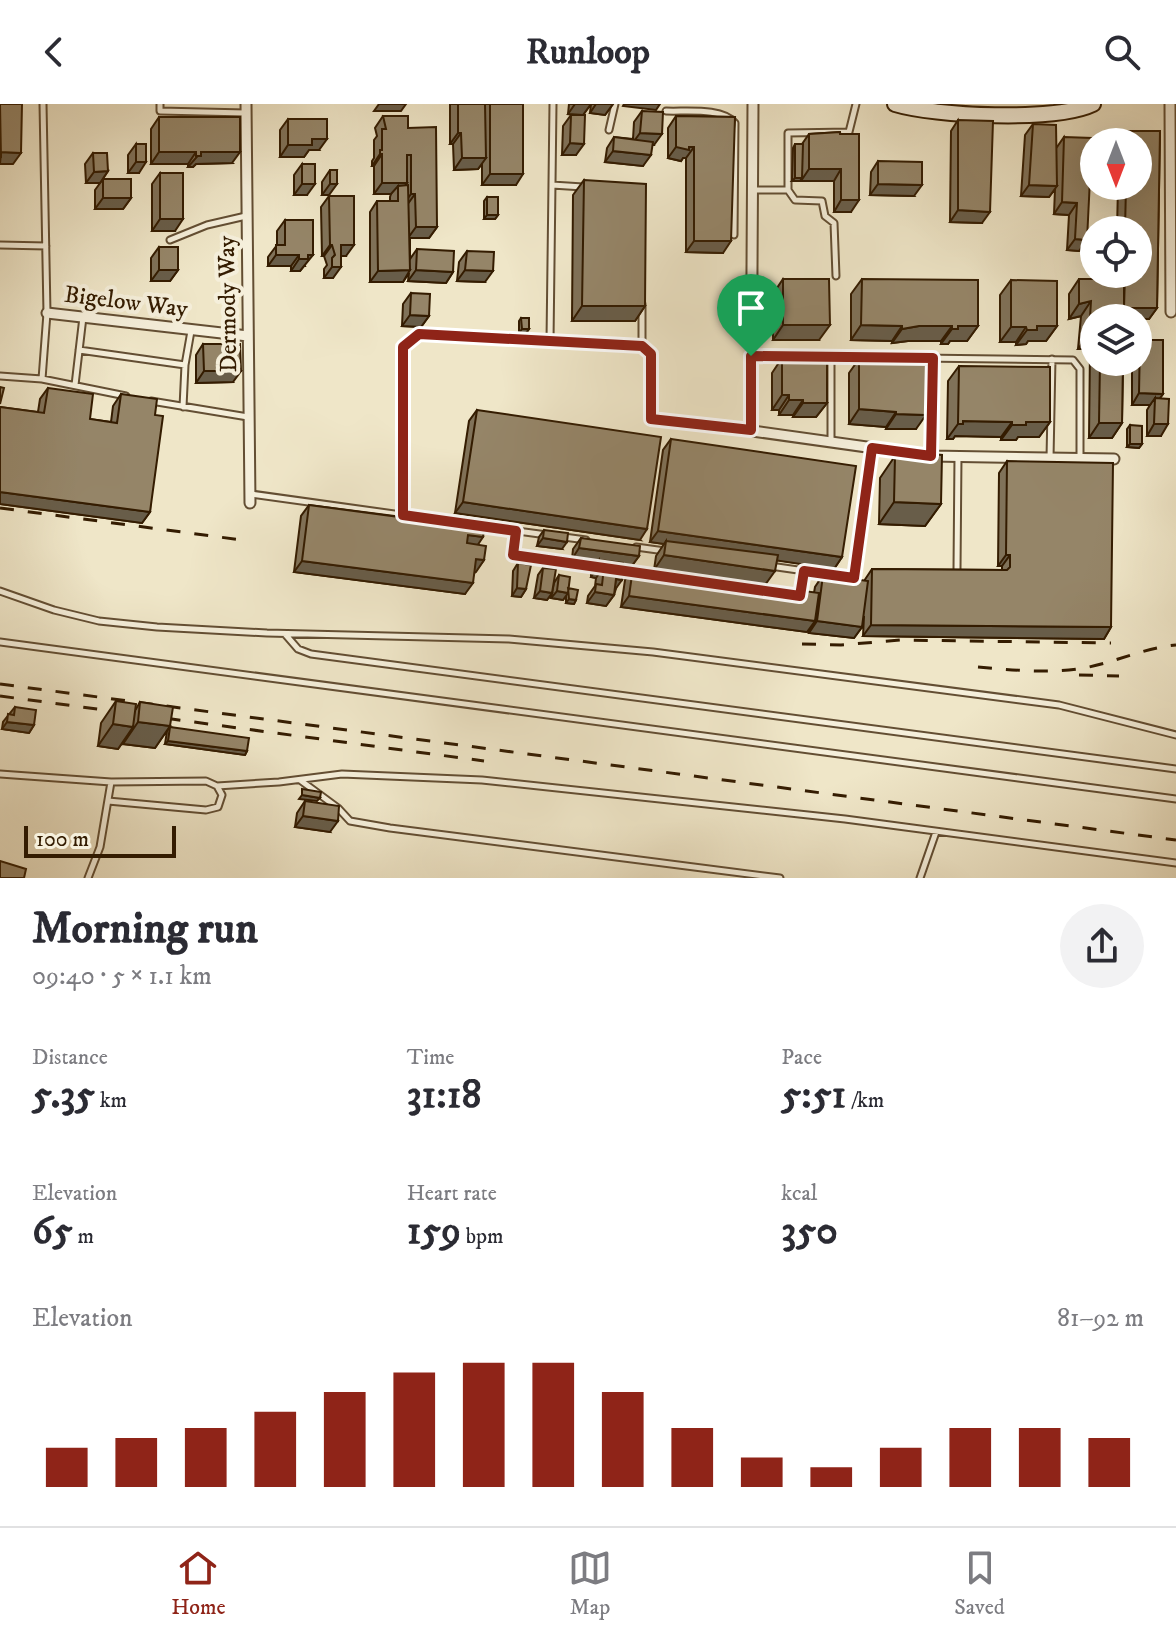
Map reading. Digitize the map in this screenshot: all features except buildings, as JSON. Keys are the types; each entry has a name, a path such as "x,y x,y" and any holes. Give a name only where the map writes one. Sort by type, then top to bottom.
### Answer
{"main road":[{"path":"895,104 1008,115 1071,112 1093,104"}],"street":[{"path":"751,430 753,104"},
{"path":"1170,104 1171,312"},
{"name":"Dermody Way","path":"246,108 250,498"},
{"name":"Bigelow Way","path":"47,313 248,336"},
{"path":"724,427 931,456 1114,459"}],"lane":[{"path":"42,379 47,313 43,104"},
{"path":"550,341 553,104"},
{"path":"609,130 615,104"},
{"path":"836,276 834,223 825,216 822,201 795,200 788,190 788,133 849,132 856,104"},
{"path":"160,108 246,108"},
{"path":"666,111 721,114 732,118 735,125 734,235"},
{"path":"735,125 753,125"},
{"path":"552,185 597,188"},
{"path":"753,190 788,190"},
{"path":"170,240 207,225 247,216"},
{"path":"734,220 752,220"},
{"path":"0,245 46,246"},
{"path":"642,301 642,346"},
{"path":"75,385 83,317"},
{"path":"183,407 191,329"},
{"path":"403,515 403,347 419,334 642,346 651,354 651,419 724,427"},
{"path":"79,350 185,365"},
{"path":"751,356 1068,359 1078,364 1080,369 1080,459"},
{"path":"831,357 831,442"},
{"path":"931,456 933,358"},
{"path":"1050,458 1052,359"},
{"path":"0,376 42,379 133,397"},
{"path":"148,400 249,417"},
{"path":"757,564 854,578 872,448"},
{"path":"957,569 958,457"},
{"path":"250,498 431,519"},
{"path":"473,525 588,541"},
{"path":"516,531 513,555 604,568"},
{"path":"632,547 678,553"},
{"path":"785,594 800,596 804,571"},
{"path":"0,591 54,610 99,621 199,631 509,639 639,651 1059,705 1176,735"},
{"path":"285,634 298,649 311,654 1176,769"},
{"path":"0,642 1176,799"},
{"path":"0,774 111,782 206,781 217,786 342,774 482,780 845,819 1176,863"},
{"path":"299,780 338,808 350,821 780,878"},
{"path":"88,878 100,847 111,782"},
{"path":"108,801 206,810 218,807 222,801 217,786"},
{"path":"920,878 936,832"}],"railway":[{"path":"0,508 242,540"},
{"path":"802,644 841,645 901,640 1111,643"},
{"path":"978,667 1071,670 1176,645"},
{"path":"1079,675 1119,676"},
{"path":"0,684 1176,840"},
{"path":"0,696 484,761"}],"route":[{"path":"419,334 642,346 651,354 651,419 751,430 751,356 933,358 931,456 872,448 854,578 804,571 800,596 513,555 516,531 403,515 403,347 419,334"}]}
